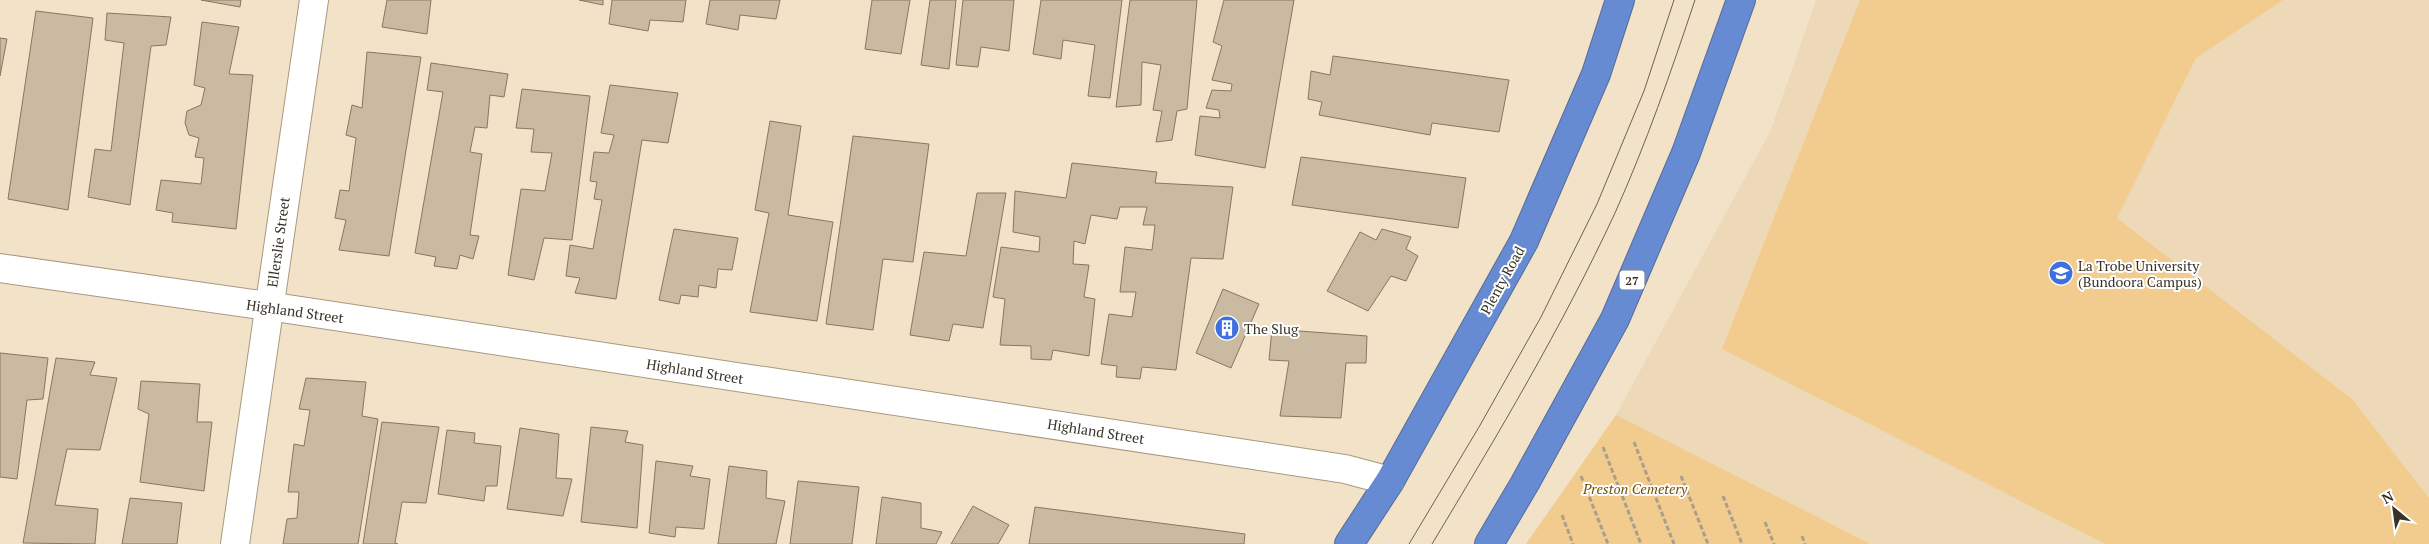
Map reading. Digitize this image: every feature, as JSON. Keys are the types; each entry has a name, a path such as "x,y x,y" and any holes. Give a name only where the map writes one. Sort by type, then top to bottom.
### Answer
{"highway":[{"name":"Plenty Road","path":"1349,544 1390,481 1524,241 1596,74 1620,0"},
{"name":"27","path":"1489,544 1525,483 1615,319 1686,154 1741,0"}],"street":[{"name":"Ellerslie Street","path":"234,544 314,0"},
{"name":"Highland Street","path":"0,268 268,306 1345,469 1390,481"}],"path":[{"path":"1634,442 1674,544"},
{"path":"1603,446 1641,544"},
{"path":"1582,476 1608,544"},
{"path":"1681,476 1708,544"},
{"path":"1724,496 1742,544"},
{"path":"1562,516 1573,544"},
{"path":"1765,522 1774,544"},
{"path":"1802,536 1805,544"}],"shaded area":[{"name":"La Trobe University (Bundoora Campus)","path":"1816,0 2429,0 2429,544 1871,544 1616,415 1771,130"}],"green space":[{"name":"La Trobe University (Bundoora Campus)","path":"1860,0 2283,0 2196,58 2117,218 2352,399 2429,498 2429,544 2105,544 1722,349"},
{"name":"Preston Cemetery","path":"1616,415 1871,544 1526,544"}],"building":[{"path":"201,0 241,0 240,7"},
{"path":"387,0 431,0 427,34 382,27"},
{"path":"579,0 603,0 603,5"},
{"path":"612,0 686,0 683,22 650,20 648,31 609,24"},
{"path":"710,0 780,0 776,19 740,15 738,30 706,24"},
{"path":"872,0 910,0 901,54 865,49"},
{"path":"930,0 956,0 949,69 921,65"},
{"path":"963,0 1014,0 1009,51 981,47 978,67 956,65"},
{"path":"1041,0 1122,0 1110,98 1088,96 1095,45 1063,40 1061,59 1033,54"},
{"path":"1130,0 1197,0 1187,109 1177,111 1172,140 1156,142 1162,111 1153,110 1161,65 1142,62 1141,105 1116,107"},
{"path":"1224,0 1294,0 1265,168 1195,155 1200,116 1220,118 1219,110 1206,108 1212,90 1231,91 1232,84 1212,80 1222,46 1213,42"},
{"path":"36,11 93,18 68,210 8,199"},
{"path":"107,13 171,17 166,45 151,46 130,205 88,197 95,149 111,151 124,43 105,40"},
{"path":"202,22 239,27 229,74 253,75 236,229 172,222 173,213 156,210 161,180 201,184 204,158 195,157 199,138 189,135 185,123 187,111 201,105 205,88 194,85"},
{"path":"0,38 7,39 0,76"},
{"path":"367,52 421,57 389,256 339,250 346,220 335,218 340,190 349,191 356,138 346,135 352,105 362,108"},
{"path":"1333,56 1509,80 1499,132 1432,123 1430,135 1319,115 1322,102 1308,99 1311,71 1330,75"},
{"path":"431,63 508,74 504,97 490,95 487,128 475,127 470,152 482,154 470,235 479,236 473,259 460,255 457,269 434,266 436,257 415,253 443,92 427,90"},
{"path":"610,85 678,93 668,143 642,140 616,299 575,293 580,278 566,276 570,245 593,249 602,200 594,199 597,182 590,181 594,152 609,153 614,135 601,133"},
{"path":"522,89 590,96 572,240 544,238 534,280 508,275 521,189 545,191 552,153 531,152 534,129 516,128"},
{"path":"770,121 801,126 788,215 833,222 817,321 750,312 769,213 755,210"},
{"path":"853,136 929,144 913,262 883,259 873,330 826,324"},
{"path":"1301,157 1466,178 1458,228 1292,205"},
{"path":"1072,163 1157,172 1155,183 1233,187 1223,259 1191,258 1176,370 1142,367 1140,379 1116,377 1117,366 1101,364 1109,314 1132,317 1136,292 1120,292 1125,247 1152,250 1155,225 1143,225 1147,207 1120,207 1117,219 1091,215 1085,244 1074,241 1073,264 1089,265 1084,297 1095,299 1089,356 1053,350 1051,360 1031,359 1031,346 1000,345 1005,299 993,297 1001,247 1039,252 1040,237 1013,232 1015,191 1066,198"},
{"path":"977,193 1006,193 983,328 953,324 949,341 910,335 924,252 966,256"},
{"path":"674,229 738,238 732,270 718,269 716,288 699,285 698,297 681,295 679,304 659,300"},
{"path":"1382,229 1411,237 1406,249 1418,256 1406,281 1391,276 1368,311 1327,291 1360,232 1376,240"},
{"name":"The Slug","path":"1223,289 1259,304 1231,368 1196,353"},
{"path":"1272,329 1367,336 1366,363 1346,363 1341,418 1280,416 1289,361 1269,360"},
{"path":"0,353 48,358 43,399 27,400 17,479 0,477"},
{"path":"56,358 95,362 90,375 117,378 100,450 67,449 55,505 98,509 95,544 23,543"},
{"path":"306,378 366,382 362,416 378,419 358,544 283,544 287,519 297,518 299,492 288,492 294,444 304,446 310,410 299,409"},
{"path":"141,381 200,384 197,422 212,422 204,491 140,482 149,414 138,409"},
{"path":"382,422 439,427 426,503 402,502 395,543 398,544 363,544"},
{"path":"591,427 628,431 625,442 643,445 637,528 581,522"},
{"path":"520,428 559,434 556,478 572,479 563,516 507,509"},
{"path":"447,430 475,433 474,443 501,446 497,486 486,486 484,501 438,494"},
{"path":"656,461 693,466 690,476 710,479 704,529 676,527 675,537 649,533"},
{"path":"729,466 767,471 766,498 785,501 776,544 718,544"},
{"path":"798,481 859,487 852,544 790,544"},
{"path":"882,497 921,503 921,528 942,532 936,544 876,544"},
{"path":"130,498 182,503 177,544 122,544"},
{"path":"973,506 1009,525 998,544 951,544"},
{"path":"1035,507 1245,534 1244,544 1029,544"}],"tram line":[{"path":"1409,544 1479,427 1541,317 1597,204 1644,91 1674,0"},
{"path":"1432,544 1528,381 1595,256 1648,134 1695,0"}],"place":[{"name":"La Trobe University (Bundoora Campus)","path":"2061,273"},
{"name":"The Slug","path":"1227,328"}]}
